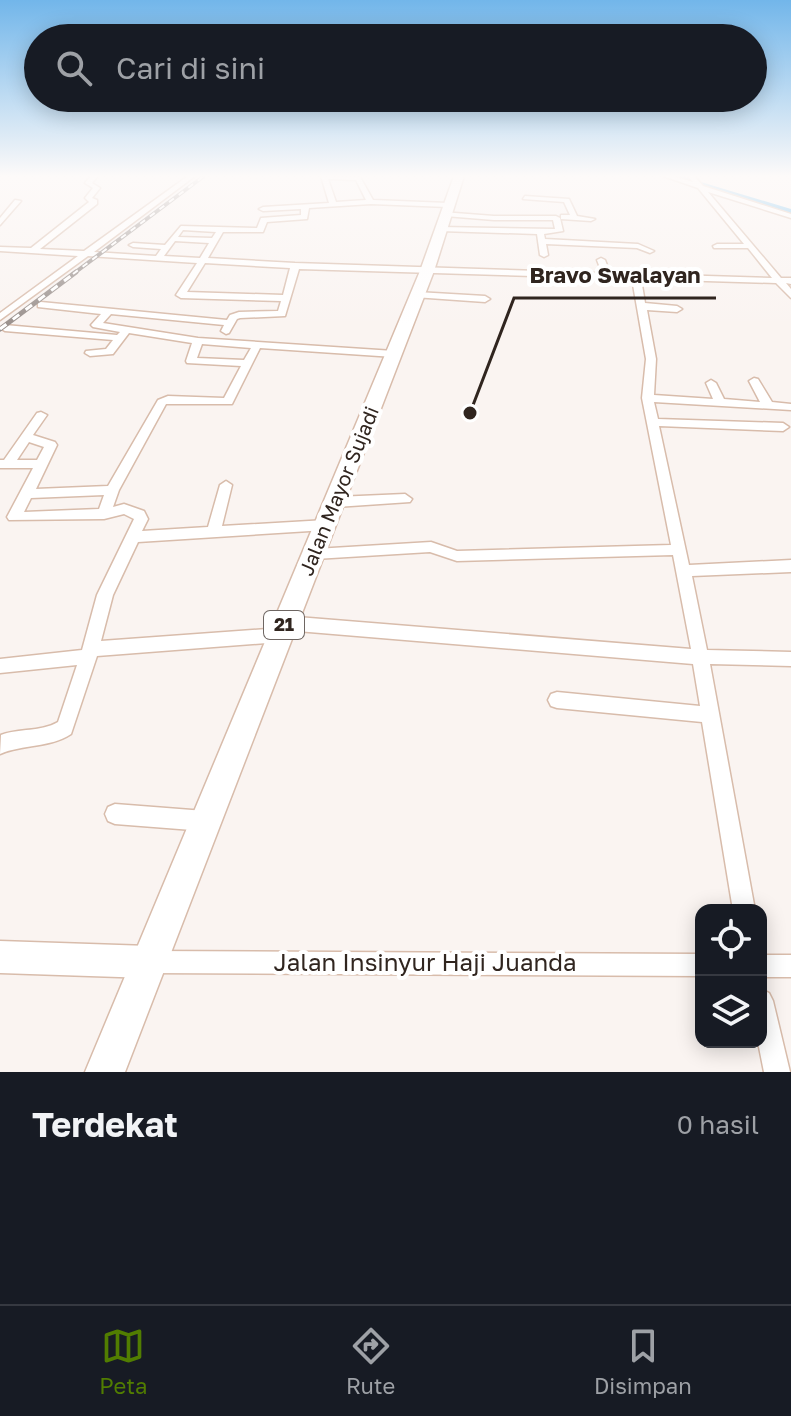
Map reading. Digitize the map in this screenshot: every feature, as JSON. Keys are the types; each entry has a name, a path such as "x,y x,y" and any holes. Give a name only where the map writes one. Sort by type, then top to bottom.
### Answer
{"highway":[{"name":"Jalan Mayor Sujadi","path":"105,1072 336,502 427,271 441,226"}],"main road":[{"path":"0,957 149,962"}],"street":[{"path":"34,250 64,226"},
{"path":"0,317 124,226"},
{"path":"169,228 260,230 262,226"},
{"path":"492,226 540,236 638,246 650,251"},
{"path":"540,236 560,231 558,226"},
{"path":"733,226 791,295"},
{"path":"158,259 181,228"},
{"path":"221,230 181,295 284,298"},
{"path":"540,236 544,255"},
{"path":"133,245 215,241"},
{"path":"717,246 749,246"},
{"path":"0,249 295,266 791,281"},
{"path":"601,260 607,275"},
{"path":"221,342 229,323 239,315 282,314 295,266"},
{"path":"636,276 651,359 648,398 684,571 743,904"},
{"path":"417,295 485,299"},
{"path":"242,307 250,297"},
{"path":"41,305 229,323"},
{"path":"108,312 96,325 124,334"},
{"path":"5,328 394,354"},
{"path":"90,353 109,352 124,334"},
{"path":"198,341 191,361 249,363"},
{"path":"104,514 112,490 162,402 168,399 228,402 257,345"},
{"path":"754,381 768,405"},
{"path":"711,383 720,402"},
{"path":"648,398 791,407"},
{"path":"4,464 41,415"},
{"path":"653,422 783,427"},
{"path":"0,745 10,738 55,735 65,728 105,595 141,519 139,514 124,509 104,514 15,518 51,445 27,437"},
{"path":"4,464 42,464"},
{"path":"214,532 226,485"},
{"path":"27,494 112,490"},
{"path":"336,502 405,499"},
{"path":"133,537 326,525"},
{"path":"315,554 431,547 457,556 678,550"},
{"path":"684,571 791,566"},
{"path":"0,666 283,629 700,657 791,659"},
{"path":"557,700 711,715"},
{"path":"115,814 205,821"},
{"name":"Jalan Insinyur Haji Juanda","path":"149,962 695,965"},
{"path":"767,966 791,966"},
{"path":"767,1028 777,1072"}],"railway":[{"path":"73,274 137,226"},
{"path":"0,329 76,272"}],"place":[{"name":"Bravo Swalayan","path":"470,413"}]}
